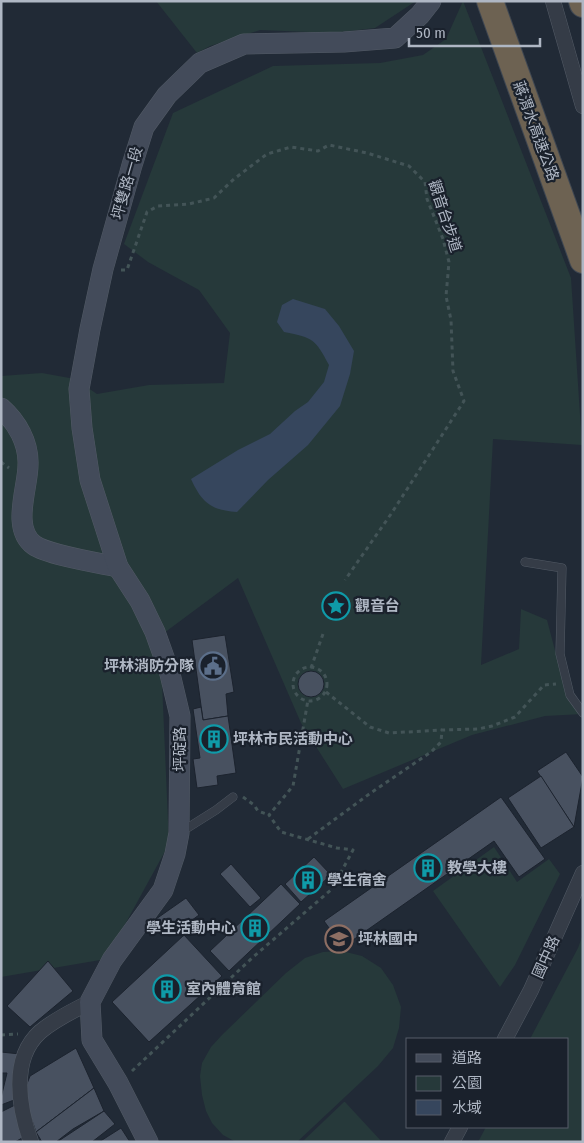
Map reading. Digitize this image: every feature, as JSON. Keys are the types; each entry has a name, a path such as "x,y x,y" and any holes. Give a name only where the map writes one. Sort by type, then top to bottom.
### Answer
{"highway":[{"name":"蔣渭水高速公路","path":"490,1 583,260"}],"main road":[{"name":"坪雙路一段","path":"118,567 90,480 82,428 79,389 104,269 144,127 167,95 200,63 244,44 344,42 395,38 420,15 431,1"},
{"path":"1,408 20,429 26,448 28,464 22,515 23,529 27,538 34,545 47,551 118,567"},
{"name":"坪碇路","path":"90,1002 112,960 164,890 179,833 180,716 170,674 155,632 140,601 118,567"},
{"path":"90,1002 92,1040 118,1083 148,1142"}],"street":[{"path":"553,1 583,106"},
{"name":"國中路","path":"507,1038 531,990 583,873"},
{"path":"31,1142 24,1122 18,1090 24,1055 39,1033 60,1018 90,1002"},
{"path":"452,1142 459,1128"}],"lane":[{"path":"524,562 562,568 560,654 570,695 583,713"},
{"path":"179,833 233,798"}],"path":[{"name":"觀音台步道","path":"104,269 127,270 147,212 158,206 189,204 214,198 267,154 291,147 318,150 330,145 368,153 409,166 425,182 427,199 444,238 449,262 446,296 451,320 453,370 464,401 346,580"},
{"path":"311,668 323,634"},
{"path":"303,668 317,668 326,675 328,688 326,692 315,700 303,699 297,695 293,682 298,671 303,668"},
{"path":"326,692 370,727 388,732 478,729 515,717 544,686 567,682"},
{"path":"269,815 293,786 308,700"},
{"path":"308,839 372,792 432,752 442,742 442,730"},
{"path":"118,1083 167,1040 252,958 332,889 353,850 337,848 281,832 269,815 258,811 244,798"}],"green space":[{"path":"156,1 416,1 375,28 333,33 260,30 210,46 197,53"},
{"path":"463,1 571,278 582,445 493,439 481,665 519,649 521,609 547,620 562,677 583,714 545,716 472,735 343,789 301,723 238,578 160,636 169,844 106,959 1,977 1,376 42,373 75,379 97,394 149,385 224,383 230,333 199,290 148,262 124,244 173,113 273,66 380,63 423,55 446,39"},
{"path":"494,847 517,882 549,859 560,874 515,965 500,987 433,891"},
{"path":"583,934 583,1142 478,1142 485,1128 569,1128 569,1038 531,1038 578,948"},
{"path":"342,951 362,956 381,968 393,985 401,1007 399,1028 393,1048 378,1066 297,1142 236,1142 223,1135 212,1123 206,1111 202,1095 200,1076 202,1063 211,1047 286,973 305,958 323,952"},
{"path":"344,1102 382,1142 302,1142"}],"water":[{"path":"293,299 325,309 339,326 354,351 350,374 340,406 308,445 268,480 237,512 214,507 208,504 199,494 191,479 238,450 270,434 308,402 324,382 329,365 317,345 308,338 284,332 277,322 282,305"}],"building":[{"name":"坪林消防分隊","path":"225,635 234,692 226,694 228,716 203,720 192,640"},
{"path":"311,671 320,675 324,684 320,693 311,697 302,693 298,684 302,675"},
{"name":"坪林市民活動中心","path":"201,707 203,720 228,716 236,773 217,776 218,785 197,788 193,759 200,758 193,709"},
{"path":"566,752 583,777 574,827 537,771"},
{"path":"541,776 574,827 541,848 508,798"},
{"name":"教學大樓","path":"501,797 545,859 519,877 494,841 343,947 324,921"},
{"name":"學生宿舍","path":"314,857 331,875 301,902 285,884"},
{"path":"231,864 261,898 250,907 220,874"},
{"name":"學生活動中心","path":"281,884 300,904 229,971 210,951"},
{"path":"186,898 199,915 169,937 156,919"},
{"name":"室內體育館","path":"184,935 222,976 149,1042 112,1002"},
{"path":"48,961 73,991 30,1027 7,1006"},
{"path":"76,1048 94,1088 36,1132 23,1094 30,1076"},
{"path":"1,1052 20,1054 14,1100 1,1105 7,1073 1,1073"},
{"path":"94,1088 104,1111 73,1129 56,1142 42,1142 36,1132"},
{"path":"15,1105 22,1138 15,1142 1,1142 1,1112"},
{"path":"104,1111 115,1124 92,1142 57,1142"},
{"path":"121,1128 130,1142 99,1142"}],"place":[{"name":"觀音台","path":"336,606"},
{"name":"坪林消防分隊","path":"213,666"},
{"name":"坪林市民活動中心","path":"214,739"},
{"name":"教學大樓","path":"428,868"},
{"name":"學生宿舍","path":"308,880"},
{"name":"學生活動中心","path":"255,928"},
{"name":"坪林國中","path":"339,939"},
{"name":"室內體育館","path":"167,989"}]}
